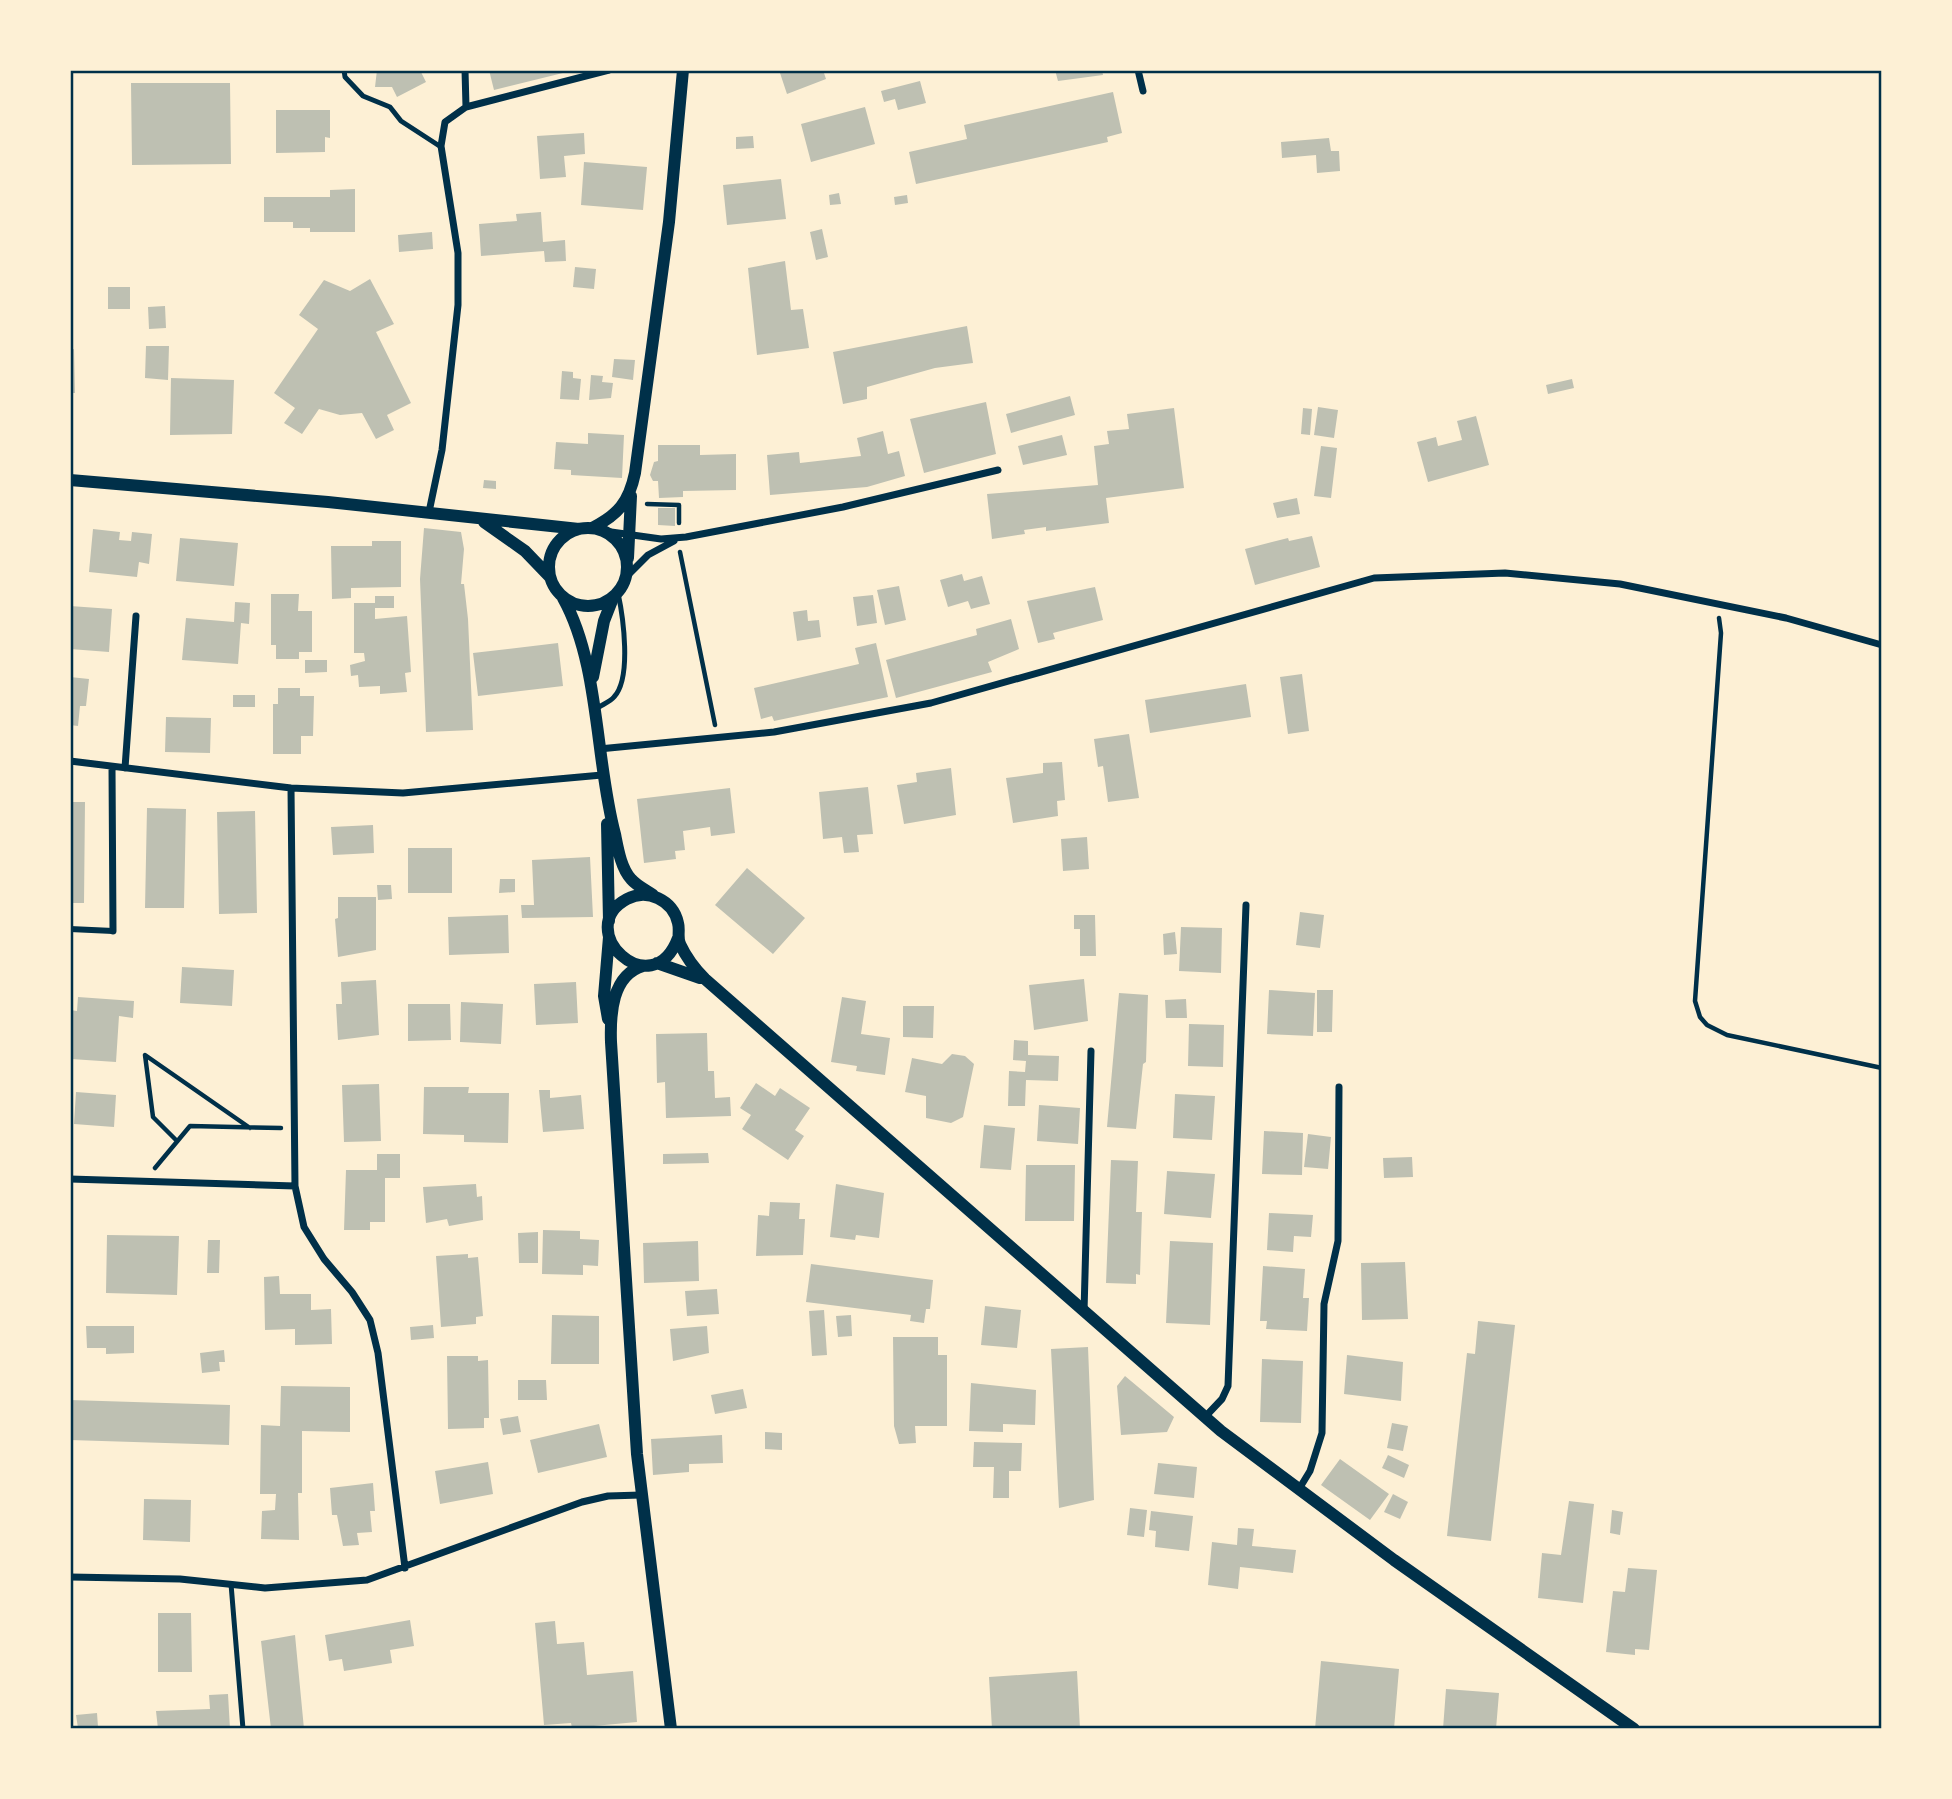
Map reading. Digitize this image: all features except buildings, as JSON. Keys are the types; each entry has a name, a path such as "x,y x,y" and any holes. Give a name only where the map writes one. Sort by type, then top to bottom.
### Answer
{"street":[{"path":"465,70 466,107"},
{"path":"429,512 442,450 458,305 458,253 441,147 445,122 466,107 609,70"},
{"path":"592,688 601,635 627,569 632,489 669,222 683,70"},
{"path":"1138,70 1143,91"},
{"path":"70,480 429,512 661,539 683,538 843,507 998,470"},
{"path":"550,577 549,565 558,542 592,529 617,513 632,489"},
{"path":"477,519 501,532 525,551 550,577 563,598 581,645 592,688 605,792 625,869 635,883 657,897 675,914 678,938 691,963 715,989 1205,1418 1298,1490 1634,1729"},
{"path":"592,529 624,549 627,569"},
{"path":"627,569 683,538"},
{"path":"598,749 774,732 931,703 1374,578 1504,573 1620,584 1786,618 1882,645"},
{"path":"563,598 588,607 602,605 616,595"},
{"path":"125,768 136,616"},
{"path":"70,761 291,788 403,793 602,775"},
{"path":"70,929 113,931 112,767"},
{"path":"291,788 295,1186 304,1227 324,1259 352,1292 370,1320 378,1353 405,1568"},
{"path":"605,792 609,937 604,996 610,1030 641,1495 671,1729"},
{"path":"609,923 615,910 624,901 640,895 657,897"},
{"path":"1205,1418 1222,1399 1228,1386 1246,905"},
{"path":"609,937 619,955 630,962 643,965"},
{"path":"657,963 671,953 678,938"},
{"path":"610,1030 619,986 632,970 643,965 657,963 685,971 715,989"},
{"path":"1084,1313 1091,1051"},
{"path":"1298,1490 1311,1471 1322,1433 1324,1304 1338,1241 1339,1087"},
{"path":"70,1179 295,1186"},
{"path":"70,1577 180,1579 265,1588 312,1587 367,1580 582,1502 608,1496 641,1495"}],"lane":[{"path":"344,70 345,77 363,96 390,107 401,121 441,147"},
{"path":"593,711 615,696 620,683 625,636 616,595"},
{"path":"231,1584 243,1729"}],"path":[{"path":"647,504 679,505 679,523"},
{"path":"680,552 716,729"},
{"path":"1715,604 1721,634 1699,929 1696,1008 1707,1025 1727,1035 1882,1068"},
{"path":"177,1141 153,1116 145,1055 250,1128"},
{"path":"154,1168 190,1126 282,1128"}]}
